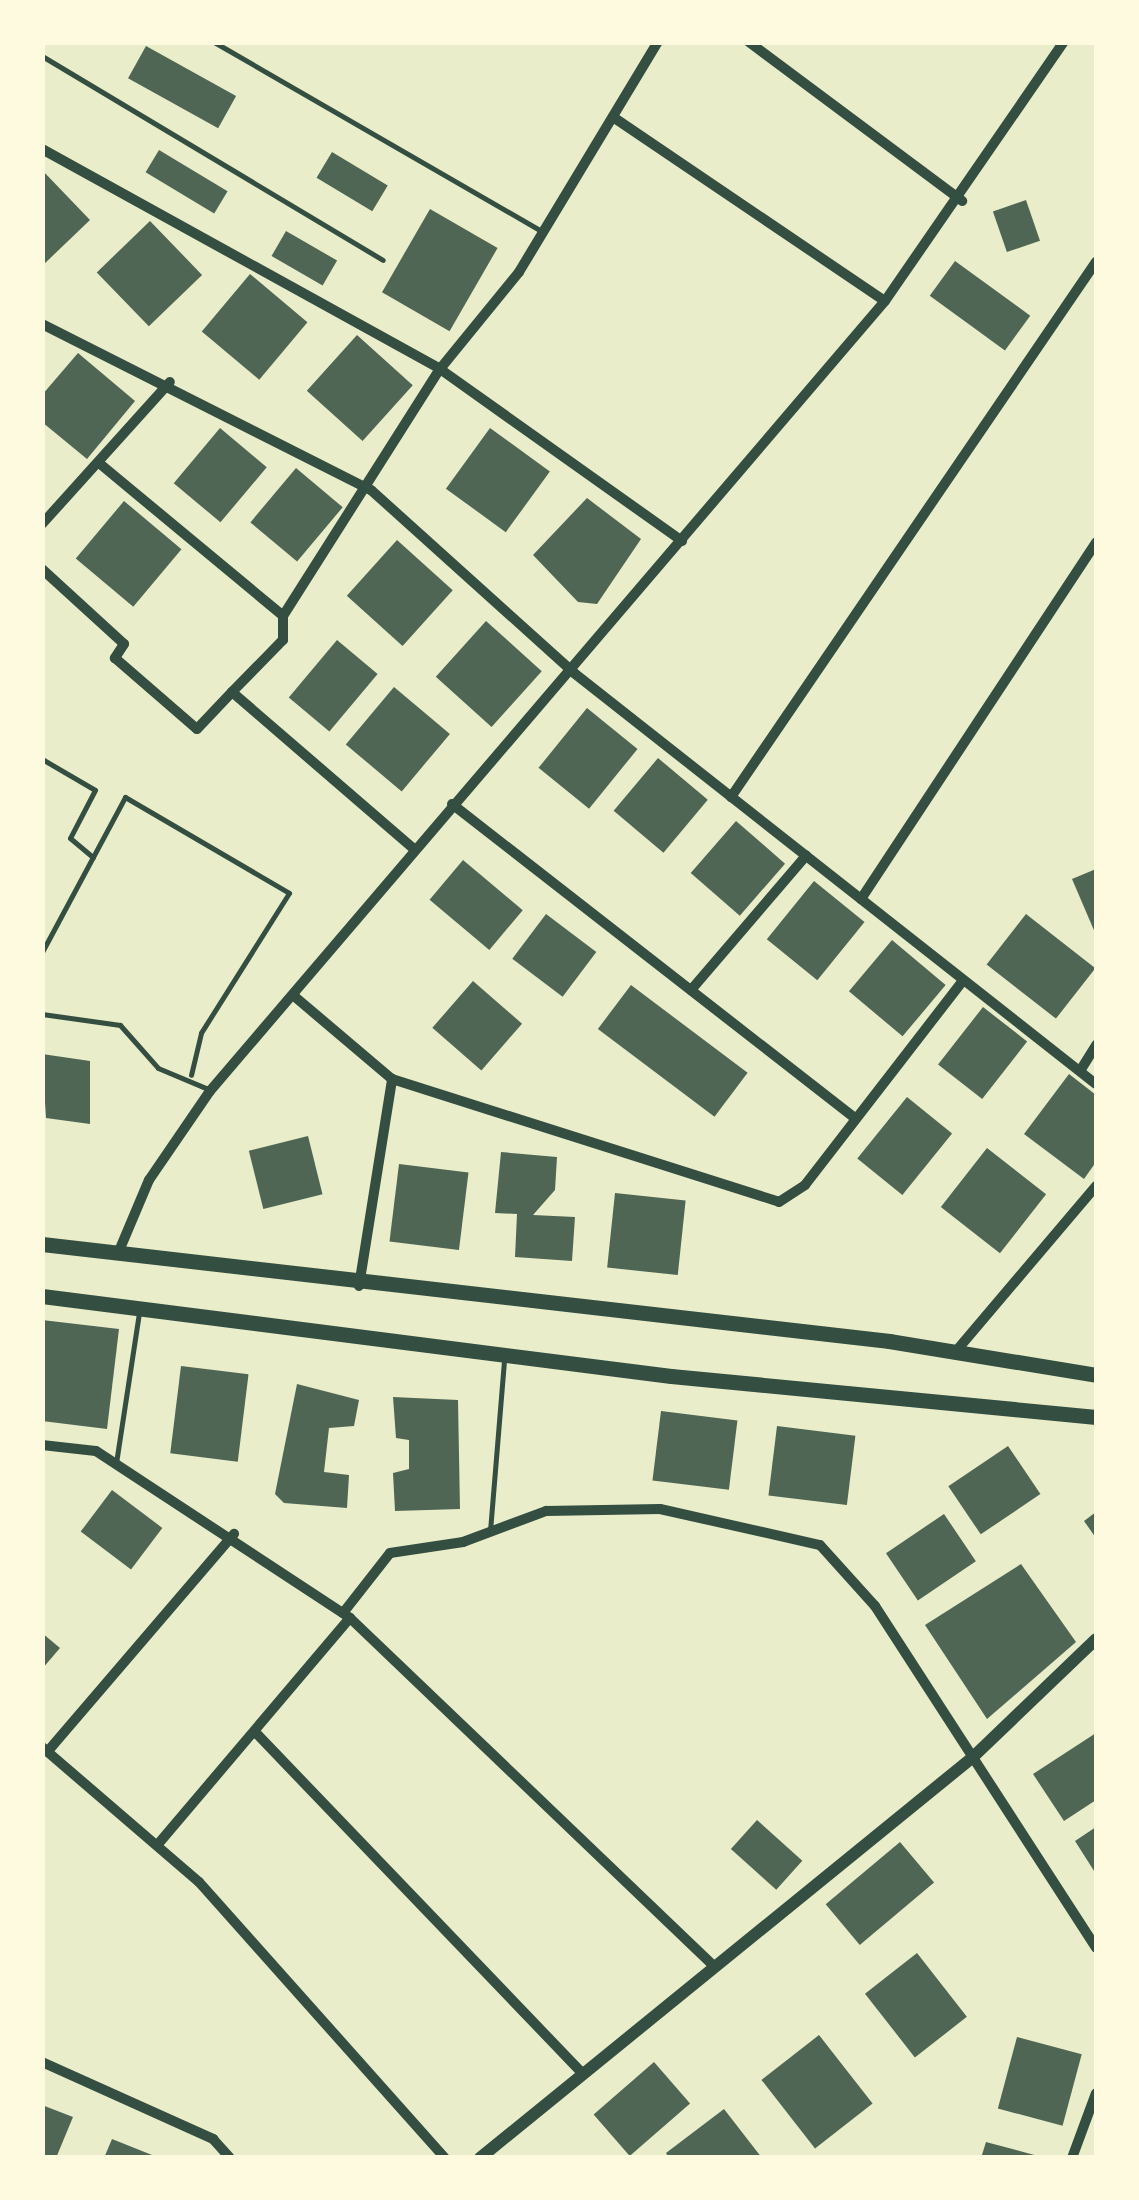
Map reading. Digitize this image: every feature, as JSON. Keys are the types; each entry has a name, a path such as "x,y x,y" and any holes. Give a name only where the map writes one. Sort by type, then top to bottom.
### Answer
{"main road":[{"path":"42,1244 119,1251 360,1286 957,1350 1096,1375"},
{"path":"48,1297 504,1354 1096,1417"}],"street":[{"path":"42,568 124,644 115,658 196,729 283,640 283,616 371,490 440,370 543,232 658,42"},
{"path":"749,42 962,201"},
{"path":"119,1251 148,1180 210,1091 452,804 574,673 886,302 962,201 1064,42"},
{"path":"612,117 886,302"},
{"path":"42,148 440,370 682,541"},
{"path":"731,797 1096,262"},
{"path":"42,324 170,382 371,490 574,673 1096,1084"},
{"path":"42,524 170,382"},
{"path":"99,463 283,616"},
{"path":"861,899 1096,542"},
{"path":"232,692 414,848"},
{"path":"452,804 856,1119"},
{"path":"691,990 806,856"},
{"path":"294,996 392,1080 779,1202 856,1119 962,982"},
{"path":"1080,1071 1096,1045"},
{"path":"360,1286 392,1080"},
{"path":"957,1350 1096,1186"},
{"path":"42,1312 48,1297"},
{"path":"42,1445 116,1463 234,1534 347,1615 715,1967"},
{"path":"159,1843 256,1734 390,1553 490,1531 546,1511 624,1506 820,1545 875,1606 1096,1948"},
{"path":"234,1534 45,1749 159,1843 446,2158"},
{"path":"480,2158 973,1757 1096,1639"},
{"path":"256,1734 582,2073"},
{"path":"42,2062 213,2139 230,2158"},
{"path":"1072,2158 1096,2093"}],"lane":[{"path":"214,42 543,232"},
{"path":"42,56 383,260"},
{"path":"42,759 95,790 70,838 93,857"},
{"path":"42,952 125,797 289,893 201,1033 192,1075"},
{"path":"42,1014 120,1025 158,1068 192,1075 210,1091"},
{"path":"116,1463 140,1308"},
{"path":"490,1531 504,1354"}],"building":[{"path":"146,46 236,96 218,128 128,78"},
{"path":"159,150 228,191 214,213 146,172"},
{"path":"332,152 388,185 372,211 317,178"},
{"path":"42,170 90,220 42,266"},
{"path":"1026,200 1040,241 1007,252 993,211"},
{"path":"430,209 498,248 450,331 382,292"},
{"path":"150,221 202,275 149,326 97,272"},
{"path":"286,231 337,260 323,286 272,256"},
{"path":"955,261 1030,316 1005,350 930,296"},
{"path":"250,274 307,322 259,380 202,331"},
{"path":"357,335 413,385 363,441 307,391"},
{"path":"78,353 135,401 87,459 42,422 42,395"},
{"path":"220,428 267,467 220,522 174,483"},
{"path":"490,428 550,471 506,532 446,489"},
{"path":"296,468 343,507 297,562 250,522"},
{"path":"587,498 641,539 597,604 578,602 533,555"},
{"path":"124,501 181,549 133,607 76,558"},
{"path":"397,540 453,590 403,646 347,596"},
{"path":"486,621 542,671 492,727 436,677"},
{"path":"337,640 378,674 329,732 289,697"},
{"path":"394,687 450,734 402,791 346,744"},
{"path":"587,708 638,749 589,809 539,768"},
{"path":"658,758 708,800 663,853 614,811"},
{"path":"736,821 785,864 740,916 691,873"},
{"path":"463,860 523,910 489,950 430,900"},
{"path":"1096,869 1096,935 1072,879"},
{"path":"814,881 865,922 817,980 767,939"},
{"path":"546,914 596,952 563,997 512,959"},
{"path":"1026,914 1095,968 1056,1019 987,964"},
{"path":"892,940 946,985 903,1036 849,991"},
{"path":"473,981 522,1024 481,1070 432,1028"},
{"path":"631,985 748,1073 715,1117 598,1029"},
{"path":"983,1007 1027,1041 982,1099 938,1065"},
{"path":"42,1054 90,1061 90,1124 46,1118"},
{"path":"1069,1074 1096,1095 1096,1162 1084,1179 1024,1134"},
{"path":"907,1097 952,1134 902,1195 857,1158"},
{"path":"308,1136 323,1194 263,1209 249,1151"},
{"path":"987,1148 1046,1194 1000,1253 941,1207"},
{"path":"501,1152 557,1157 555,1190 533,1215 575,1217 572,1261 515,1257 517,1214 495,1213"},
{"path":"399,1164 468,1173 459,1250 389,1241"},
{"path":"615,1193 686,1200 678,1275 607,1268"},
{"path":"42,1320 119,1329 107,1429 42,1421"},
{"path":"181,1366 248,1374 238,1462 170,1453"},
{"path":"297,1384 359,1400 354,1426 329,1428 324,1472 349,1475 347,1508 284,1503 275,1494"},
{"path":"393,1397 458,1400 460,1509 395,1511 393,1473 409,1469 409,1440 396,1438"},
{"path":"661,1411 737,1420 729,1490 652,1480"},
{"path":"777,1426 855,1436 847,1505 768,1495"},
{"path":"1008,1446 1040,1494 981,1534 948,1486"},
{"path":"112,1490 162,1528 131,1569 81,1532"},
{"path":"1096,1512 1096,1538 1084,1521"},
{"path":"944,1514 976,1561 918,1600 886,1553"},
{"path":"1021,1564 1076,1642 987,1719 925,1625"},
{"path":"42,1633 60,1648 42,1669"},
{"path":"1096,1733 1096,1800 1064,1821 1033,1774"},
{"path":"757,1820 802,1861 776,1890 731,1849"},
{"path":"1096,1827 1096,1874 1075,1841"},
{"path":"900,1842 934,1883 860,1945 826,1904"},
{"path":"917,1953 967,2017 915,2057 865,1994"},
{"path":"819,2035 873,2104 815,2149 761,2080"},
{"path":"1017,2037 1082,2054 1063,2126 998,2108"},
{"path":"654,2062 690,2104 630,2156 594,2114"},
{"path":"42,2105 73,2117 56,2158 42,2158"},
{"path":"724,2109 762,2158 669,2158 666,2153"},
{"path":"112,2139 157,2157 157,2158 104,2158"},
{"path":"986,2142 1038,2156 981,2158"}]}
